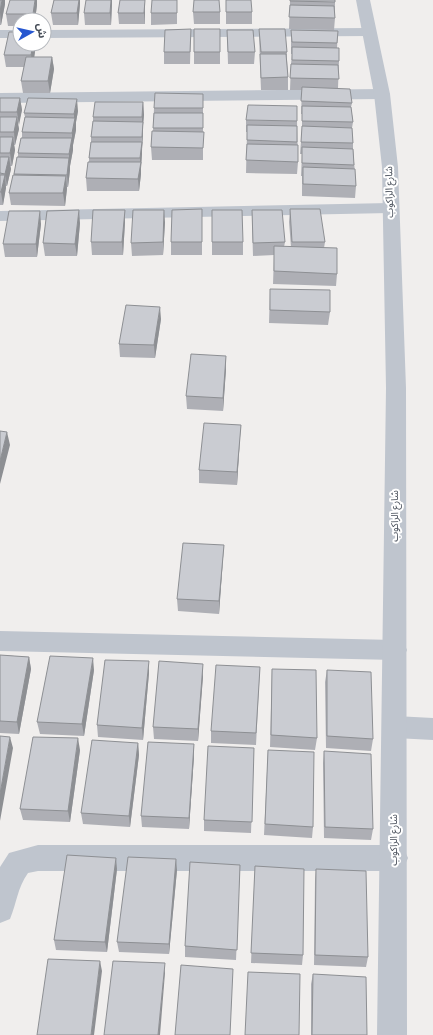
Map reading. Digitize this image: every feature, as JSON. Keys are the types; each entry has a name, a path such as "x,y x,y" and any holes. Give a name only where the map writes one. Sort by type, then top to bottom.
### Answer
{"street":[{"name":"شارع الراكوب","path":"363,0 382,94 390,167 396,388 392,1035"},
{"path":"52,34 369,32"},
{"path":"0,34 12,34"},
{"path":"0,98 382,94"},
{"path":"0,216 390,208"},
{"path":"0,641 395,650"},
{"path":"394,727 433,729"},
{"path":"0,910 7,881 19,862 38,858 394,858"}],"building":[{"path":"0,0 2,0 0,12"},
{"path":"10,0 35,0 33,12 12,12 12,14 6,14"},
{"path":"54,0 79,0 77,13 51,12"},
{"path":"86,0 111,0 110,13 84,13"},
{"path":"120,0 145,0 144,13 118,13"},
{"path":"152,0 177,0 177,13 151,13"},
{"path":"194,0 219,0 220,12 193,12"},
{"path":"226,0 251,0 252,12 226,12"},
{"path":"335,0 335,2 290,1"},
{"path":"290,5 334,6 335,18 289,17"},
{"path":"191,29 190,52 164,52 165,30"},
{"path":"194,29 220,29 220,52 194,52"},
{"path":"259,29 285,29 287,52 261,52"},
{"path":"227,30 253,30 255,52 228,52"},
{"path":"291,30 338,31 337,43 292,42"},
{"path":"9,32 12,32 12,52 32,52 31,55 4,55"},
{"path":"292,47 339,48 339,61 292,60"},
{"path":"260,54 286,54 288,77 261,78"},
{"path":"26,57 52,57 48,81 21,81"},
{"path":"291,64 338,65 339,79 290,78"},
{"path":"302,87 350,89 352,103 301,101"},
{"path":"155,93 203,94 203,108 154,108"},
{"path":"0,98 20,98 17,112 0,112"},
{"path":"28,98 77,99 74,114 24,113"},
{"path":"95,102 143,102 142,117 93,117"},
{"path":"248,105 297,106 297,121 246,120"},
{"path":"302,106 351,107 353,122 302,121"},
{"path":"154,113 203,113 203,128 153,128"},
{"path":"0,117 17,117 14,132 0,132"},
{"path":"25,117 75,118 72,133 22,132"},
{"path":"93,121 143,122 142,137 91,137"},
{"path":"247,125 297,126 297,142 247,140"},
{"path":"302,126 352,128 353,143 301,142"},
{"path":"152,131 204,132 203,148 151,147"},
{"path":"0,137 13,137 10,153 0,153"},
{"path":"21,138 72,138 69,154 18,153"},
{"path":"91,142 142,142 140,158 89,158"},
{"path":"247,144 298,145 298,162 246,160"},
{"path":"302,147 353,149 354,165 302,163"},
{"path":"0,157 9,157 5,174 0,173"},
{"path":"17,157 69,158 67,175 14,174"},
{"path":"88,162 141,162 138,179 86,178"},
{"path":"303,167 355,169 356,186 303,184"},
{"path":"0,175 5,175 1,192 0,192"},
{"path":"13,175 66,176 63,193 9,193"},
{"path":"202,209 202,242 171,242 172,210"},
{"path":"290,209 320,209 325,242 292,242"},
{"path":"79,210 75,244 43,243 47,211"},
{"path":"93,210 125,210 122,242 91,242"},
{"path":"133,210 164,210 163,242 131,243"},
{"path":"212,210 242,210 243,242 212,242"},
{"path":"252,210 282,210 285,242 253,243"},
{"path":"9,211 40,211 36,244 3,244"},
{"path":"274,246 337,248 337,274 274,271"},
{"path":"270,289 330,290 330,312 270,310"},
{"path":"126,305 160,307 154,345 119,344"},
{"path":"191,354 226,356 223,398 186,396"},
{"path":"204,423 241,425 237,472 199,470"},
{"path":"0,431 7,432 0,461"},
{"path":"183,543 224,545 219,601 177,599"},
{"path":"0,655 29,657 17,722 0,721"},
{"path":"50,656 93,658 82,724 37,722"},
{"path":"105,660 149,661 142,728 97,725"},
{"path":"159,661 203,664 198,729 153,727"},
{"path":"216,665 260,667 256,733 211,731"},
{"path":"272,669 316,670 317,738 271,735"},
{"path":"327,670 371,672 373,739 327,736"},
{"path":"0,736 10,737 0,794"},
{"path":"33,737 78,738 68,811 20,809"},
{"path":"92,740 138,743 129,816 81,813"},
{"path":"148,742 194,744 189,818 141,816"},
{"path":"208,746 254,748 252,822 204,820"},
{"path":"268,750 314,752 313,827 265,824"},
{"path":"324,751 371,754 373,829 325,827"},
{"path":"67,855 116,858 105,942 54,940"},
{"path":"128,857 176,859 169,944 117,942"},
{"path":"190,862 240,865 237,950 185,946"},
{"path":"255,866 304,869 303,955 251,953"},
{"path":"316,869 366,871 368,957 315,955"},
{"path":"48,959 100,961 91,1035 37,1035"},
{"path":"113,961 165,963 158,1035 104,1035"},
{"path":"181,965 233,969 230,1035 175,1035"},
{"path":"248,972 300,974 299,1035 245,1035"},
{"path":"313,974 366,977 367,1035 312,1035"}]}
